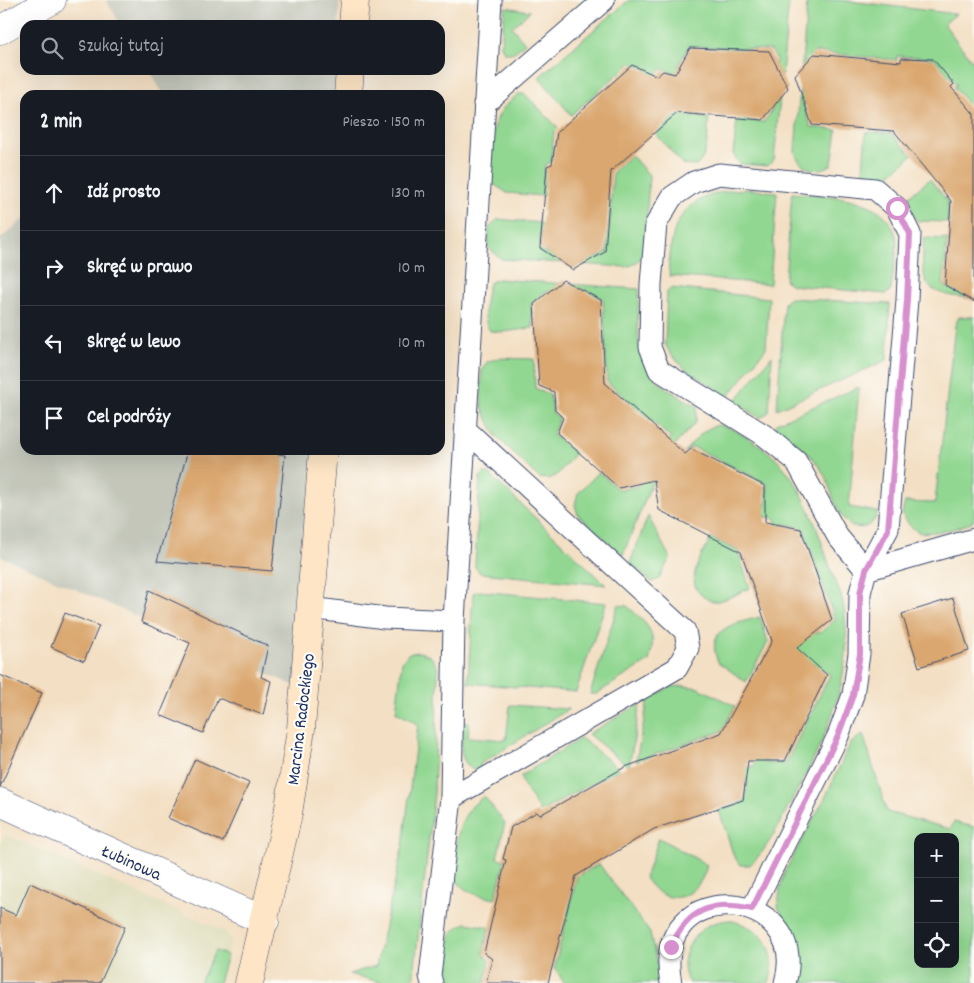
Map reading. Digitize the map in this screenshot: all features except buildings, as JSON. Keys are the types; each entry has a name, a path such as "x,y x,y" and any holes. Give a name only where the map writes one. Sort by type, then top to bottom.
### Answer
{"street":[{"path":"0,30 52,0"},
{"path":"353,20 355,0"},
{"path":"348,90 350,75"},
{"name":"Marcina Radockiego","path":"249,983 265,921 288,814 300,738 323,455"},
{"name":"Łubinowa","path":"0,802 265,921"}],"lane":[{"path":"432,983 430,976 451,798 454,621 491,0"},
{"path":"484,104 604,0"},
{"path":"752,909 838,736 853,695 860,654 860,593 866,570 888,530 907,300 910,234 897,208 875,189 719,174 694,182 672,197 656,224 651,284 650,347 660,370 764,435 796,461 838,538 866,570"},
{"path":"451,798 677,668 688,648 684,631 466,430"},
{"path":"866,570 974,539"},
{"path":"311,608 385,618 454,621"},
{"path":"671,983 668,966 671,947 680,929 694,914 712,906 732,904 752,909 768,919 780,934 787,952 789,971 785,983"}],"shaded area":[{"path":"106,0 340,0 338,20 118,20"},
{"path":"152,75 336,75 335,90 161,90"},
{"path":"20,222 20,455 317,455 304,690 0,556 0,239"},
{"path":"5,834 226,932 231,940 219,983 0,983 0,845"}],"green space":[{"path":"629,0 789,0 774,160 768,166 740,164 733,154 737,120 764,122 773,109 776,59 771,50 689,46 679,64 679,74 662,69 653,78 645,68 631,63 571,115 539,77"},
{"path":"809,0 840,0 956,14 944,24 971,60 974,58 974,111 954,87 957,85 934,58 897,56 897,60 814,52 805,61 804,107 811,127 837,130 832,164 821,169 804,166 795,151 807,3"},
{"path":"505,7 530,11 512,27 525,43 510,53 504,52 501,45"},
{"path":"518,94 525,94 558,128 554,132 551,162 545,165 543,196 507,193 492,183 491,156 495,126 502,110"},
{"path":"676,116 709,118 705,151 696,166 683,165 656,134"},
{"path":"866,132 891,133 912,155 887,176 881,178 868,177 863,169"},
{"path":"631,155 649,175 645,250 635,263 625,267 501,259 488,247 489,228 498,219 541,223 539,249 556,257 582,261 607,252 613,172"},
{"path":"930,179 948,202 948,222 918,221 913,216 907,198"},
{"path":"745,189 777,192 770,284 670,276 669,262 674,233 686,211 694,203 705,197 717,193"},
{"path":"792,193 853,200 880,212 890,222 897,241 891,290 886,294 791,285 785,280"},
{"path":"924,238 947,239 943,285 958,293 974,295 974,299 935,291 929,285 923,268"},
{"path":"498,279 639,289 638,330 639,346 643,360 650,372 661,383 697,406 696,422 670,450 657,470 623,555 578,515 575,505 578,493 599,472 619,490 638,486 665,455 670,437 607,382 603,299 586,290 545,292 531,304 533,328 503,332 490,331 485,320 485,301 489,283"},
{"path":"671,288 769,298 766,348 728,397 684,368 670,353 665,344 667,292"},
{"path":"790,298 890,304 887,360 777,409 784,303"},
{"path":"959,317 974,317 974,520 955,529 920,533 910,526 902,514 905,502 935,503 955,326"},
{"path":"772,356 769,412 760,418 735,401"},
{"path":"498,358 534,359 535,388 550,395 553,413 559,418 553,435 575,453 557,475 549,479 539,478 497,437 482,408 482,369 487,362"},
{"path":"859,387 849,507 877,512 873,521 863,527 849,524 844,519 834,501 825,476 816,462 797,443 776,428 776,423"},
{"path":"721,425 756,443 780,463 794,481 813,519 841,595 846,626 846,654 843,675 825,732 772,837 750,865 741,865 734,857 719,810 745,801 747,783 744,769 753,766 757,758 768,763 786,763 830,675 784,646 787,640 821,632 835,620 803,528 785,524 778,526 774,518 761,516 767,501 767,484 693,447 684,452 705,431"},
{"path":"484,473 488,473 606,585 480,573 475,567 480,477"},
{"path":"648,516 670,558 659,579 652,582 630,563"},
{"path":"711,538 738,551 750,588 726,599 716,601 707,599 698,591 694,576 699,560"},
{"path":"479,591 606,603 576,692 468,683 473,593"},
{"path":"618,605 627,606 641,618 649,629 652,635 652,651 649,661 596,694 590,694"},
{"path":"760,617 768,642 746,682 718,662 715,641 724,629"},
{"path":"419,652 431,658 438,670 434,794 413,983 384,983 349,974 376,966 403,845 418,724 396,712 402,662 409,653"},
{"path":"670,687 699,688 735,706 722,731 636,761 648,700"},
{"path":"640,704 629,767 588,734"},
{"path":"510,705 569,709 480,764 481,770 475,771 465,762 461,750 462,722 469,722 468,737 506,740"},
{"path":"863,734 887,812 950,829 954,822 974,827 974,983 798,983 801,966 799,950 795,937 778,907 780,890 785,871 826,796 850,744"},
{"path":"581,738 622,771 613,772 540,812 522,782 521,776"},
{"path":"484,796 505,823 497,858 505,860 495,899 466,890 454,876 457,842 462,822 474,804"},
{"path":"659,838 707,865 703,877 697,886 681,897 662,894 653,888 645,878"},
{"path":"599,864 650,933 662,983 564,983 554,969 577,877"},
{"path":"729,920 751,928 766,941 772,959 769,983 689,983 685,975 684,966 687,950 691,942 696,935 709,925"},
{"path":"466,923 489,927 483,953 490,960 486,983 446,983 445,966 449,940 458,927"},
{"path":"215,951 227,955 219,983 200,983"}],"route":[{"path":"671,947 680,929 694,914 712,906 732,904 752,909 838,736 853,695 860,654 860,593 866,570 888,530 907,300 910,234 897,208"}]}
